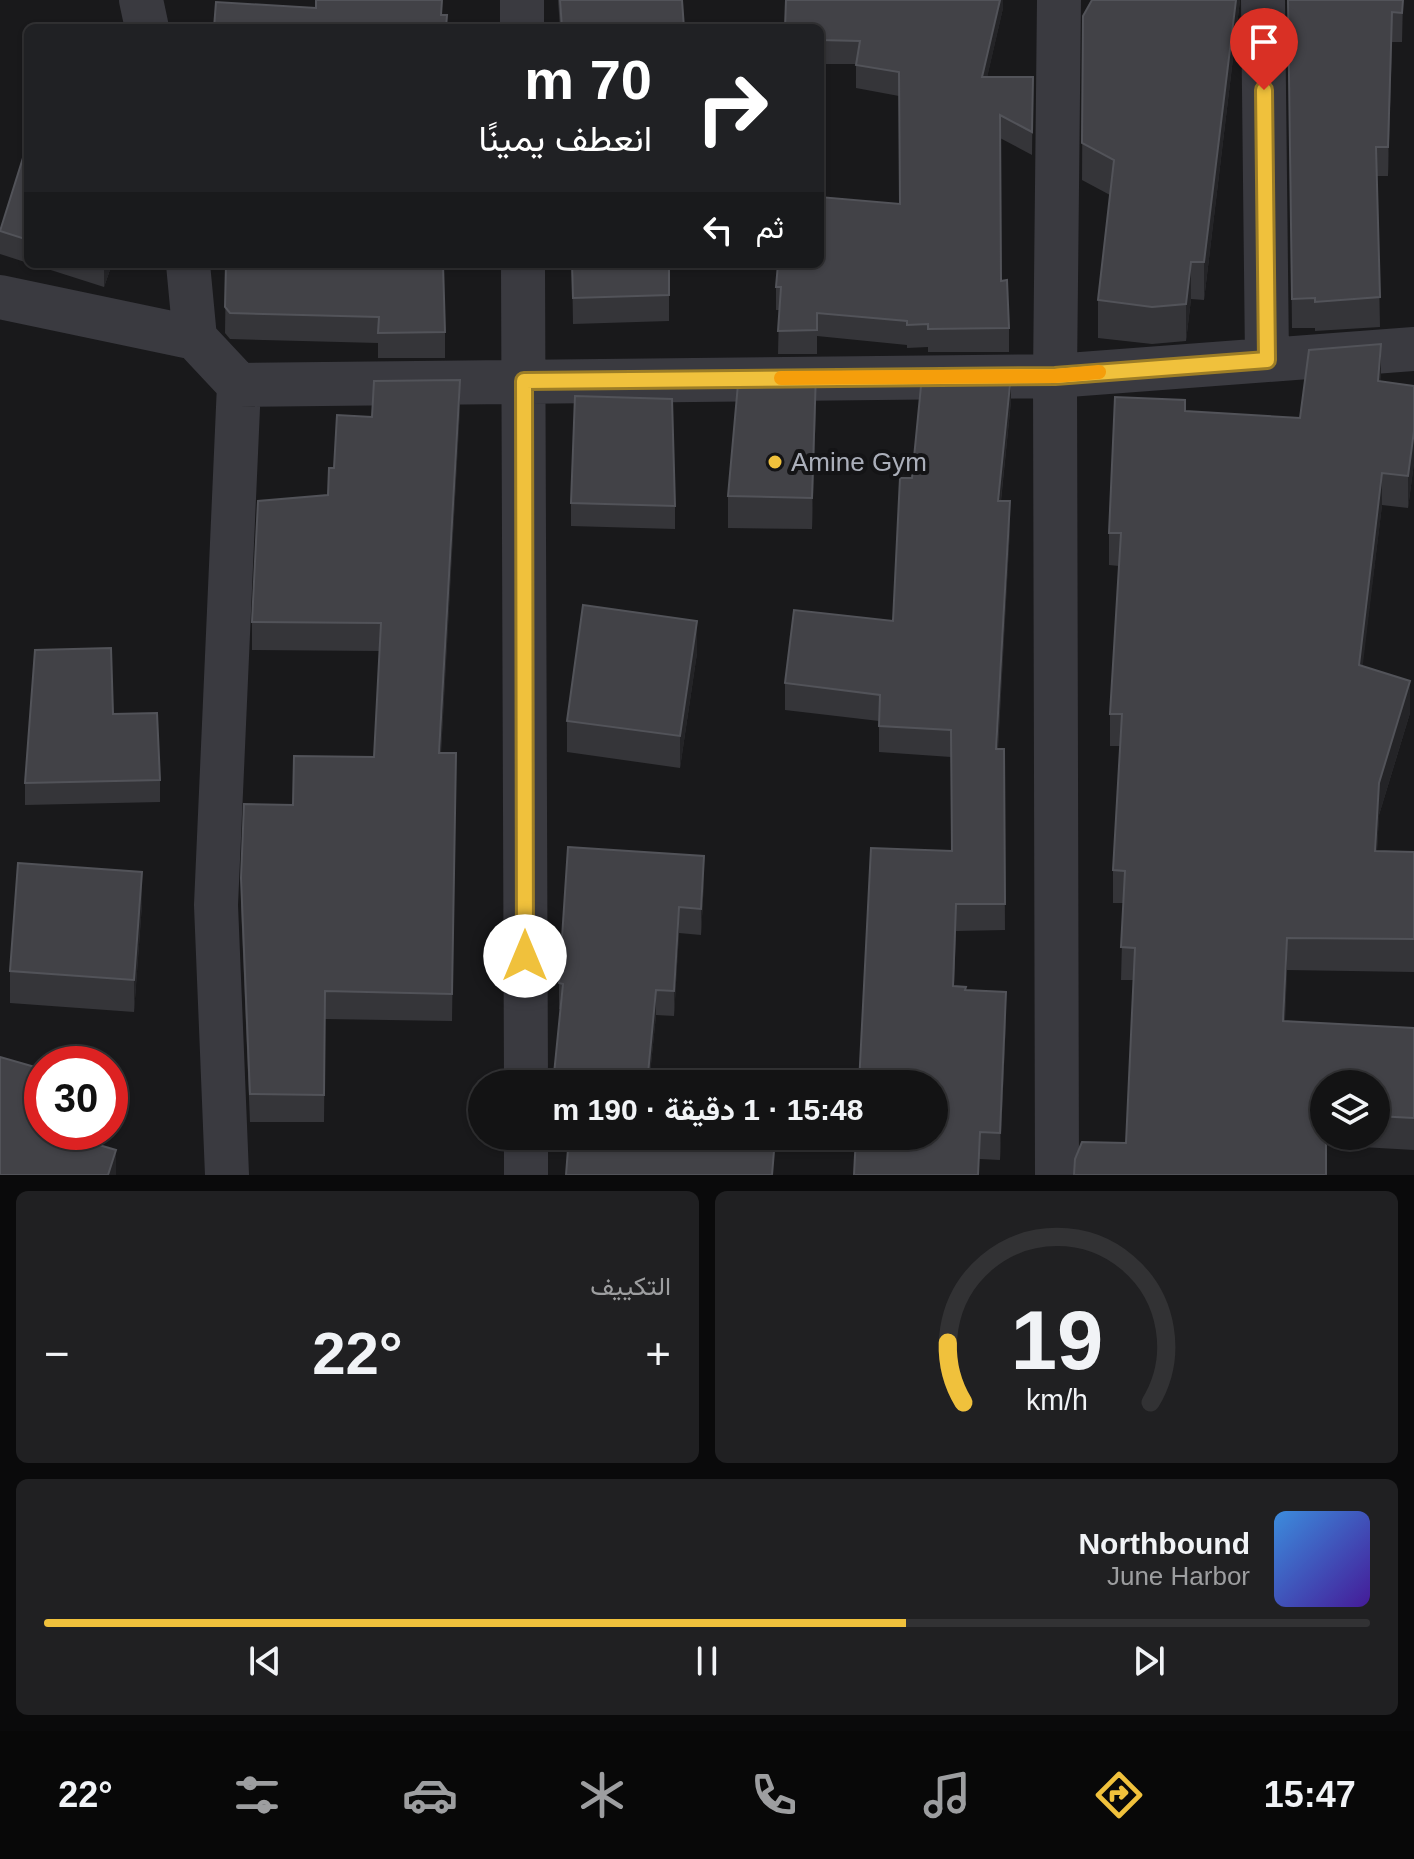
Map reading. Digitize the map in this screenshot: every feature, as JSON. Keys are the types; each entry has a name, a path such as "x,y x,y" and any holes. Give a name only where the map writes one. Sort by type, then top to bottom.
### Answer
{"street":[{"path":"141,0 146,24"},
{"path":"522,0 522,24"},
{"path":"1057,1175 1055,376 1059,0"},
{"path":"1263,0 1267,360"},
{"path":"188,268 195,338"},
{"path":"523,268 526,1070"},
{"path":"0,297 195,338 239,385 216,905 227,1175"},
{"path":"239,385 1055,376 1414,349"},
{"path":"526,1150 526,1175"}],"building":[{"path":"316,0 442,0 441,15 447,15 446,24 214,24 216,2 316,8"},
{"path":"560,0 682,0 684,24 562,24"},
{"path":"786,0 1000,0 982,77 1033,77 1032,132 1000,115 1001,281 1007,280 1009,328 928,329 928,324 907,325 907,321 817,313 817,330 778,331 781,287 776,287 778,268 824,268 824,197 900,204 899,72 856,65 860,41 824,40 824,24 785,24"},
{"path":"1092,0 1236,0 1204,262 1191,262 1186,304 1152,307 1098,300 1114,160 1082,143 1083,16"},
{"path":"1288,0 1403,0 1402,13 1392,12 1388,147 1376,147 1380,297 1315,302 1315,298 1292,299"},
{"path":"24,155 24,239 0,231"},
{"path":"226,268 443,268 445,332 378,333 379,317 230,313 225,307"},
{"path":"572,268 669,268 669,295 573,298"},
{"path":"1381,344 1378,381 1414,386 1414,431 1408,476 1382,473 1359,665 1410,681 1379,783 1375,851 1414,852 1414,939 1287,938 1283,1021 1414,1028 1414,1118 1390,1117 1390,1070 1310,1070 1310,1150 1326,1150 1326,1175 1074,1175 1075,1159 1082,1142 1126,1143 1135,948 1121,947 1125,871 1113,870 1122,714 1110,714 1121,533 1109,533 1115,397 1185,400 1185,411 1300,418 1309,350"},
{"path":"816,372 812,498 728,496 739,373"},
{"path":"1011,375 998,501 1010,501 996,749 1004,749 1005,904 956,904 953,986 966,987 965,990 1006,992 1000,1133 980,1132 978,1175 854,1175 855,1150 948,1150 948,1070 860,1070 871,848 952,851 951,730 879,726 880,695 785,683 794,610 893,621 900,478 912,478 922,376"},
{"path":"460,380 439,753 456,753 452,994 325,991 324,1095 250,1094 241,878 244,804 293,805 294,756 374,757 381,623 252,622 258,501 328,495 329,468 334,468 337,415 372,417 374,381"},
{"path":"575,396 672,399 675,506 571,503"},
{"path":"583,605 697,621 680,736 567,721"},
{"path":"111,648 113,714 157,713 160,780 25,783 35,650"},
{"path":"568,847 704,856 701,909 679,907 674,991 656,990 648,1070 554,1070 563,984 559,983"},
{"path":"18,863 142,872 134,980 10,971"},
{"path":"0,1057 24,1064 24,1150 116,1150 108,1175 0,1175"},
{"path":"568,1150 774,1151 772,1175 566,1175"}],"slow traffic":[{"path":"781,378 1055,376 1099,372"}],"place":[{"name":"Amine Gym","path":"775,462"}],"route":[{"path":"525,956 524,381 1055,376 1267,360 1264,90"}]}
